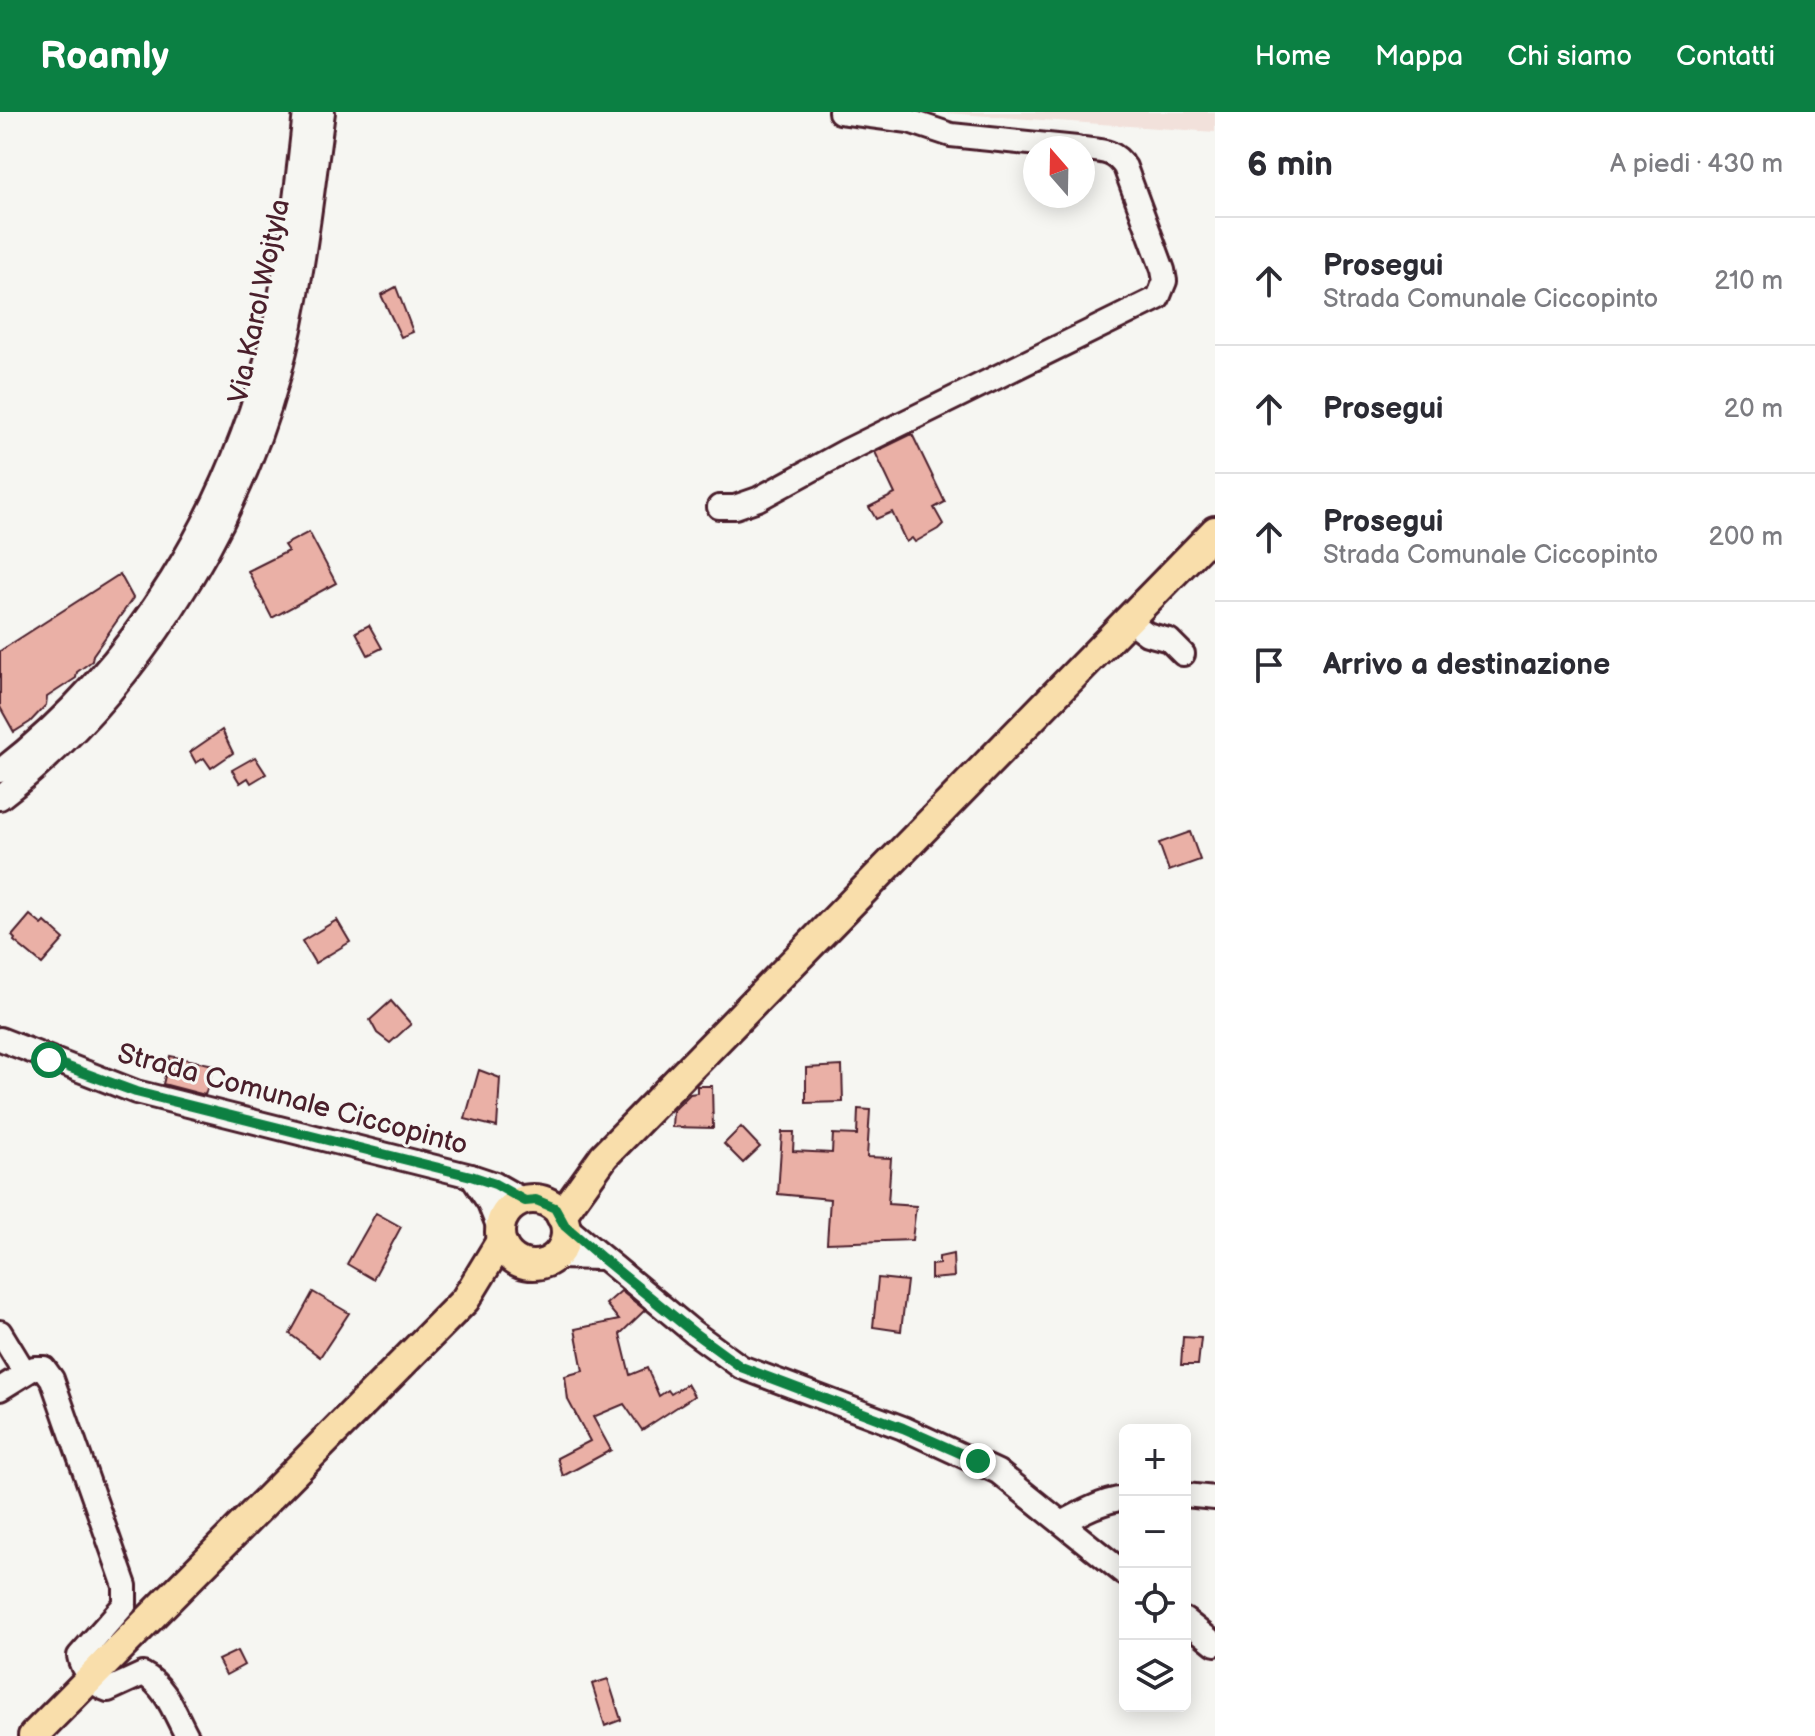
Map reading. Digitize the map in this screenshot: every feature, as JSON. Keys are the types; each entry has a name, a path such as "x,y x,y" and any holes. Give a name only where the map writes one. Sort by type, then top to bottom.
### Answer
{"main road":[{"path":"501,1236 506,1251 524,1264 535,1265 555,1257 562,1248 563,1221 604,1156 1215,531"},
{"path":"465,1300 501,1236 508,1212 604,1156"},
{"path":"531,1200 555,1208 563,1221"},
{"path":"33,1736 465,1300 524,1264"}],"street":[{"name":"Via Karol Wojtyla","path":"0,771 36,743 120,654 182,562 209,509 251,405 270,343 293,219 305,112"},
{"name":"Via Karol Wojtyla","path":"0,798 84,721 134,665 191,577 223,518 246,469 279,373 301,272 323,112"},
{"path":"840,112 909,121 951,135 1023,142"},
{"path":"719,507 735,507 758,499 846,451 1158,298 1165,281 1163,270 1125,167 1110,151 1095,150"},
{"path":"1127,619 1147,634 1169,640 1183,654"},
{"name":"Strada Comunale Ciccopinto","path":"0,1039 136,1092 471,1176 531,1200"},
{"path":"471,1176 489,1203 501,1236"},
{"path":"563,1221 602,1258 741,1367 903,1428 978,1461 998,1472 1119,1569"},
{"path":"555,1257 602,1258"},
{"path":"0,1332 25,1373"},
{"path":"0,1389 34,1368 44,1368 52,1379 125,1586 125,1604 79,1656 80,1666 103,1689 108,1690 143,1674 153,1680 163,1690 187,1736"},
{"path":"1191,1496 1215,1498"},
{"path":"1062,1523 1084,1510 1119,1498"},
{"path":"1191,1625 1215,1644"}],"shaded area":[{"path":"930,112 1215,112 1215,132"}],"building":[{"path":"396,287 413,332 401,337 381,295"},
{"path":"912,434 945,502 934,508 943,524 915,542 912,538 906,542 892,512 876,519 869,507 895,494 875,452"},
{"path":"309,532 336,583 272,618 248,571 288,551 284,545"},
{"path":"120,574 133,598 93,655 92,661 77,672 76,678 47,697 46,705 30,722 14,732 0,707 0,651"},
{"path":"369,625 382,648 368,655 356,632"},
{"path":"222,730 233,753 211,768 204,758 196,763 190,752"},
{"path":"255,757 266,774 251,783 248,778 240,783 232,770"},
{"path":"1190,832 1200,860 1169,871 1159,843"},
{"path":"30,915 42,925 45,922 64,939 42,964 12,936"},
{"path":"337,920 350,942 315,963 302,941"},
{"path":"391,1001 411,1024 390,1043 377,1033 370,1020"},
{"path":"170,1056 214,1065 205,1095 163,1084"},
{"path":"842,1066 843,1102 806,1103 806,1068"},
{"path":"479,1070 500,1078 497,1127 465,1119"},
{"path":"697,1086 712,1086 713,1128 672,1127 673,1111 690,1094 697,1093"},
{"path":"858,1109 870,1110 867,1157 891,1158 888,1204 916,1206 912,1240 827,1243 830,1199 778,1194 782,1132 794,1132 793,1151 832,1153 833,1134 857,1135"},
{"path":"741,1127 760,1147 743,1163 724,1144"},
{"path":"376,1213 401,1227 373,1279 347,1264"},
{"path":"953,1254 954,1277 931,1279 931,1265 939,1264 939,1257"},
{"path":"878,1278 907,1281 901,1331 873,1327"},
{"path":"621,1291 645,1310 620,1334 630,1375 647,1368 659,1396 668,1390 671,1394 687,1384 694,1396 642,1430 624,1404 593,1417 611,1450 563,1476 557,1458 590,1441 568,1400 565,1376 583,1371 575,1329 619,1320 606,1304"},
{"path":"313,1292 349,1313 320,1357 290,1334"},
{"path":"1183,1337 1201,1338 1198,1365 1181,1365"},
{"path":"237,1651 244,1665 226,1675 218,1660"},
{"path":"608,1679 621,1720 605,1726 592,1684"}],"route":[{"path":"49,1060 136,1092 471,1176 495,1184 525,1201 546,1202 555,1208 565,1226 602,1258 741,1367 903,1428 978,1461"}]}
